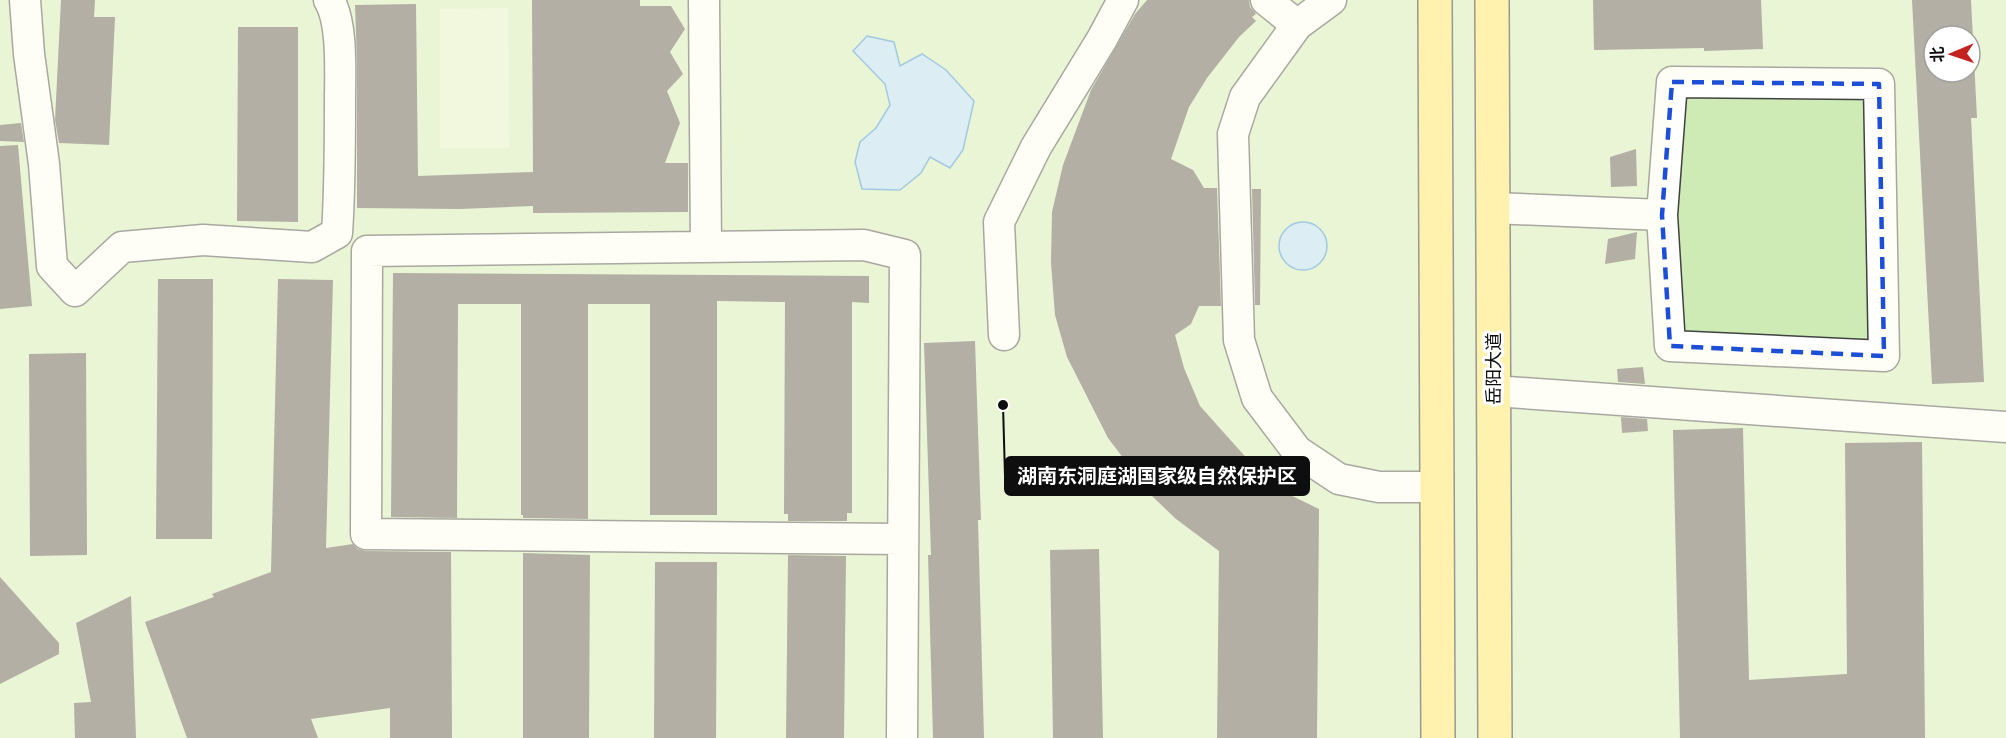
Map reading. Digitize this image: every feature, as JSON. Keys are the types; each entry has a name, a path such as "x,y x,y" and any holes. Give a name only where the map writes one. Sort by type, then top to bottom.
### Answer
{"main road":[{"path":"1435,0 1438,738"},
{"name":"岳阳大道","path":"1492,0 1495,738"}],"street":[{"path":"25,0 29,54 45,164 52,266 75,291 122,247 203,240 312,247 337,233"},
{"path":"329,0 334,8 340,46 340,182 337,233"},
{"path":"704,0 706,247"},
{"path":"1004,335 999,222 1036,147 1123,0"},
{"path":"1266,0 1297,25"},
{"path":"1331,0 1297,25 1245,97 1233,134 1239,340 1257,398 1297,451 1339,479 1379,487 1437,487"},
{"path":"1672,82 1879,84 1884,356 1670,346 1662,215 1672,82"},
{"path":"1493,208 1662,215"},
{"path":"337,233 367,251 864,245 905,255 902,738"},
{"path":"367,251 366,534 902,539"},
{"path":"1494,391 2006,426"}],"highlighted area":[{"path":"1672,82 1879,84 1884,356 1670,346 1662,215"}],"green space":[{"path":"0,0 2006,0 2006,738 0,738"},
{"path":"508,8 509,148 440,148 440,9"}],"water":[{"path":"867,36 894,42 900,66 922,54 946,70 974,101 963,150 950,168 930,157 921,173 900,190 862,189 855,162 860,142 876,128 890,105 885,84 853,51"},
{"path":"1298,222 1308,222 1323,232 1327,246 1326,255 1317,266 1308,270 1298,270 1283,260 1279,251 1279,241 1289,226"}],"building":[{"path":"61,0 95,0 94,17 115,17 109,145 59,143 55,120"},
{"path":"532,0 640,0 640,6 671,6 685,29 670,52 683,74 667,91 680,123 665,163 688,163 688,212 533,213 533,206 460,209 357,208 355,5 416,4 418,176 533,172"},
{"path":"1147,0 1249,0 1250,7 1256,14 1252,17 1256,21 1239,37 1207,78 1189,107 1171,159 1193,170 1204,188 1217,188 1221,306 1199,306 1191,324 1175,335 1184,368 1200,406 1251,463 1282,491 1319,509 1317,738 1217,738 1219,551 1176,519 1152,496 1108,438 1067,357 1055,315 1051,263 1052,212 1063,165 1091,90 1135,14"},
{"path":"1593,0 1761,0 1763,49 1594,50"},
{"path":"1912,0 1971,0 1972,24 1922,24 1922,84 1975,84 1977,118 1971,118 1984,382 1932,384"},
{"path":"238,27 298,27 298,222 237,221"},
{"path":"21,123 24,142 0,141 0,125"},
{"path":"18,145 32,306 0,309 0,146"},
{"path":"1636,149 1637,186 1611,187 1610,157"},
{"path":"1252,189 1261,189 1260,305 1255,305"},
{"path":"1637,232 1635,259 1605,264 1608,239"},
{"path":"393,273 869,276 869,303 852,302 852,513 847,513 847,521 788,521 788,514 784,514 785,302 717,301 717,515 650,515 650,304 588,304 588,519 523,518 521,515 521,304 458,304 457,518 391,517"},
{"path":"158,279 213,279 212,539 156,539"},
{"path":"278,279 333,280 326,548 353,544 358,549 366,551 451,552 452,738 390,738 390,708 311,719 318,738 187,738 145,622 214,597 212,594 271,572"},
{"path":"975,341 981,520 978,520 984,738 933,738 928,555 931,555 924,343"},
{"path":"86,353 87,555 30,556 29,354"},
{"path":"1643,367 1645,384 1618,382 1617,369"},
{"path":"1621,417 1647,419 1648,431 1622,433"},
{"path":"1743,428 1749,680 1847,674 1845,443 1922,442 1925,738 1680,738 1673,430"},
{"path":"1099,549 1103,738 1053,738 1050,550"},
{"path":"523,553 590,555 589,738 523,738"},
{"path":"788,555 846,556 844,738 786,738"},
{"path":"655,562 717,562 716,738 654,738"},
{"path":"0,577 59,643 59,654 0,684"},
{"path":"131,596 136,738 75,738 74,703 91,702 76,623"}],"place":[{"name":"湖南东洞庭湖国家级自然保护区","path":"1003,405"}]}
